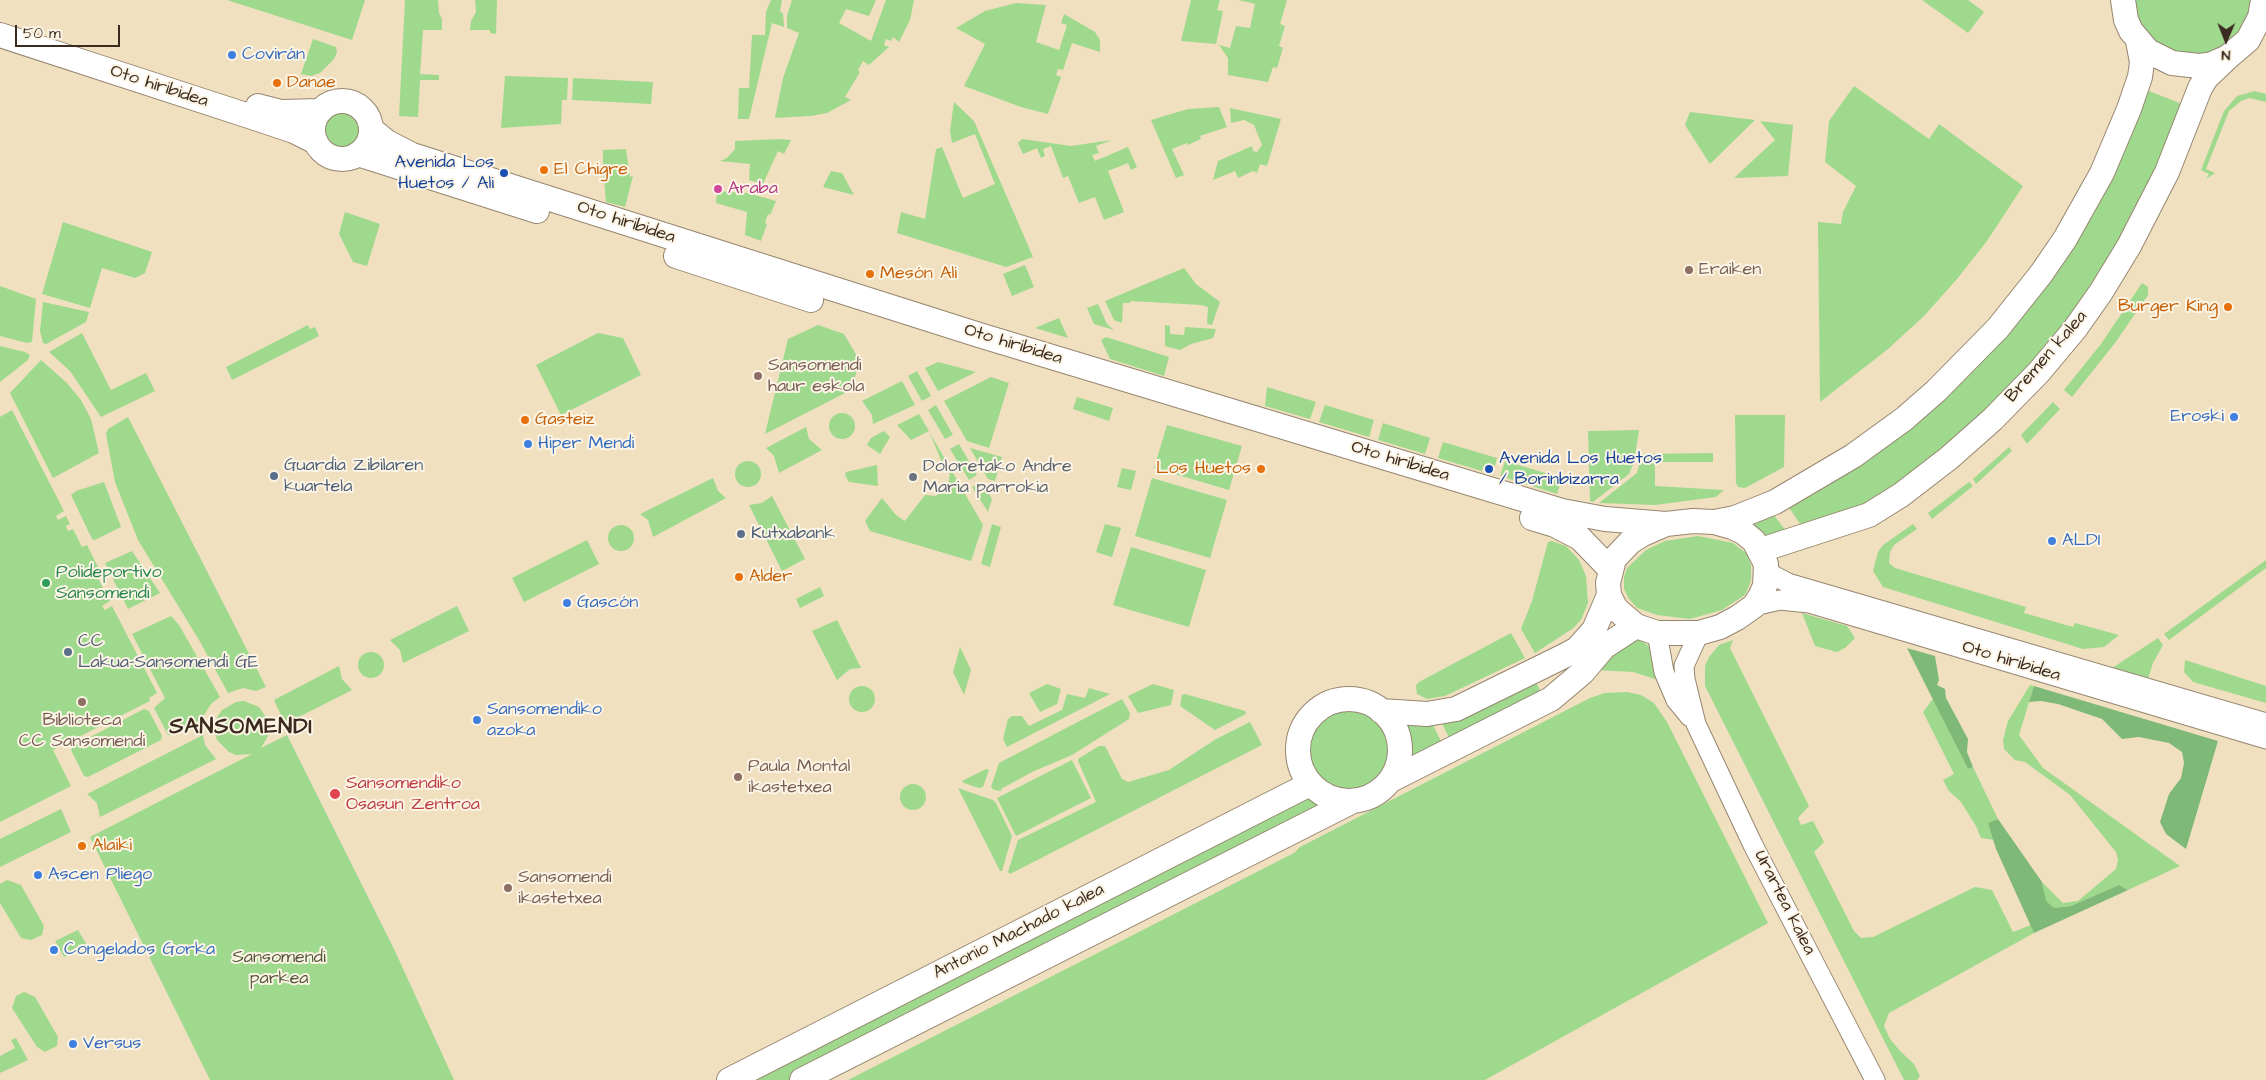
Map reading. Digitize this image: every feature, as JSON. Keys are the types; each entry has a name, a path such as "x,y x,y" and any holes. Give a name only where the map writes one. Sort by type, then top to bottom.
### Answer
{"main road":[{"path":"1382,711 1427,714 1456,709 1564,656 1577,648 1594,630 1609,595 1610,569 1614,559 1630,542 1666,524 1693,521 1714,522 1735,518 1775,502 1853,456 1904,419 1936,391 1998,328 2024,298 2051,260 2102,173 2126,118 2140,77 2142,62 2138,41 2126,20 2123,0"},
{"name":"Bremen kalea","path":"1764,561 1869,515 1901,495 1950,458 1993,419 2038,372 2075,329 2101,292 2129,246 2167,172 2200,88 2206,78 2248,40 2260,17 2263,0"},
{"name":"Oto hiribidea","path":"0,24 264,109 297,112 320,111"},
{"name":"Oto hiribidea","path":"0,35 294,131 316,142"},
{"path":"2138,41 2160,58 2186,66 2212,64 2228,57"},
{"path":"339,101 354,103 366,114 371,129 370,139 365,148 358,154 345,159 332,157 322,150 316,142 314,126 320,111 339,101"},
{"name":"Oto hiribidea","path":"371,129 387,142 412,155 970,332 1562,511 1605,519 1666,524"},
{"name":"Oto hiribidea","path":"358,154 834,307 1555,525 1588,544 1610,569"},
{"path":"1391,780 1398,766 1400,751 1398,736 1392,722 1382,711 1362,701 1341,700 1323,706 1309,718 1302,728 1297,749 1300,769 1310,784 1322,794 1336,800 1351,802 1373,796 1391,780 1551,699 1583,672 1604,647 1647,629 1699,633 1720,627 1754,606 1765,586 1764,561 1743,532 1714,522"},
{"path":"1609,595 1616,609 1647,629"},
{"name":"Antonio Machado kalea","path":"729,1080 1310,784"},
{"name":"Antonio Machado kalea","path":"802,1080 1351,802"}],"street":[{"name":"Oto hiribidea","path":"1764,561 1788,583 2266,723"},
{"name":"Oto hiribidea","path":"1754,606 1780,600 1809,603 2266,738"},
{"name":"Urartea kalea","path":"1647,629 1676,700 1696,724"},
{"name":"Urartea kalea","path":"1699,633 1684,666 1685,680 1696,724 1754,845 1875,1080"}],"green space":[{"path":"227,0 365,0 352,40"},
{"path":"405,0 438,0 439,13 442,19 442,30 423,30 420,74 439,75 439,80 420,80 418,117 399,116"},
{"path":"475,0 497,0 496,34 490,33 490,30 470,30 471,21 476,12"},
{"path":"771,0 782,0 780,12 783,13 784,27 772,23 749,119 738,119 739,88 749,88 752,35 765,35 766,12"},
{"path":"792,0 876,0 869,16 846,9 839,23 871,41 886,0 914,0 910,20 899,42 893,37 891,41 886,39 884,45 889,47 869,65 863,61 858,70 860,72 845,97 851,100 827,113 775,118 783,78 799,33 787,28 787,16"},
{"path":"1191,0 1220,0 1217,10 1223,11 1216,44 1181,41"},
{"path":"1239,0 1287,0 1280,24 1285,26 1279,46 1283,48 1277,68 1273,67 1268,82 1228,75 1228,58 1219,45 1230,48 1236,26 1250,28 1255,4"},
{"path":"1922,0 1968,0 1984,12 1968,33"},
{"path":"2131,0 2253,0 2246,25 2229,45 2205,56 2166,52 2138,25"},
{"path":"1016,3 1046,5 1036,42 1059,50 1067,25 1061,23 1064,14 1095,32 1100,40 1100,52 1072,43 1063,70 1058,69 1056,75 1061,77 1048,114 1021,107 964,86 985,44 956,28 985,11"},
{"path":"313,39 336,47 337,52 334,59 320,73 311,76 301,74"},
{"path":"505,76 568,78 567,100 562,100 561,124 501,128"},
{"path":"573,78 653,82 651,104 572,100"},
{"path":"1854,86 1929,139 1939,124 2023,186 1987,241 1924,316 1888,349 1820,402 1818,222 1841,224 1843,212 1856,186 1825,162 1829,121"},
{"path":"2144,89 2182,104 2145,191 2111,254 2083,297 2044,349 1985,413 1936,455 1889,490 1849,512 1804,530 1786,503 2007,326"},
{"path":"2255,91 2266,94 2266,102 2249,98 2241,101 2229,111 2206,169 2215,173 2206,179 2209,174 2201,170 2224,111 2237,96"},
{"path":"954,102 974,121 1033,257 1006,267 897,233 901,212 925,219 936,149 942,147 963,198 995,184 975,134 952,143 950,131"},
{"path":"340,107 352,111 358,117 362,129 358,141 352,147 340,151 328,147 322,141 318,129 322,117 328,111"},
{"path":"1219,107 1227,127 1200,136 1201,139 1188,145 1187,143 1172,149 1184,175 1176,178 1151,120 1188,109"},
{"path":"1230,108 1281,119 1267,166 1260,164 1257,173 1253,171 1238,178 1235,171 1213,180 1218,161 1252,146 1253,151 1257,152 1262,145 1254,125 1244,120 1231,123"},
{"path":"1690,112 1755,120 1710,164 1685,125"},
{"path":"1760,121 1793,125 1788,176 1734,178 1775,140"},
{"path":"1022,139 1071,146 1112,140 1096,146 1099,153 1092,155 1095,161 1128,147 1137,167 1131,170 1128,163 1108,171 1124,212 1104,220 1095,197 1079,203 1068,176 1063,178 1051,146 1043,149 1045,156 1041,158 1037,148 1023,154 1018,143"},
{"path":"791,140 784,154 778,151 763,184 749,180 750,164 720,161 727,158 735,149 735,141"},
{"path":"626,149 630,177 633,176 625,207 606,202 603,150"},
{"path":"831,171 842,173 854,195 823,187"},
{"path":"717,191 748,193 776,201 770,215 768,214 765,223 767,224 761,241 745,235 747,212 716,203"},
{"path":"345,212 380,224 367,266 353,262 339,234"},
{"path":"63,222 152,252 145,273 135,278 102,268 90,308 42,294"},
{"path":"1025,265 1034,287 1012,296 1003,274"},
{"path":"1184,268 1196,284 1220,302 1212,325 1207,324 1208,307 1131,301 1130,303 1123,303 1122,323 1114,320 1105,301"},
{"path":"2142,283 2148,287 2148,295 2115,343 2072,397 2064,390 2101,344"},
{"path":"0,286 36,299 32,342 27,343 0,336"},
{"path":"43,302 89,312 86,322 46,344 43,343 40,331"},
{"path":"1098,304 1107,324 1114,330 1094,324 1087,308"},
{"path":"1059,318 1068,338 1035,328"},
{"path":"308,325 310,329 315,327 319,336 232,380 226,367"},
{"path":"818,325 844,334 860,361 851,390 765,434 788,339"},
{"path":"1165,325 1170,326 1170,334 1184,335 1185,327 1216,329 1213,338 1191,344 1180,350 1165,346"},
{"path":"82,333 111,390 146,373 155,391 101,417 70,371 49,352"},
{"path":"598,333 623,338 641,375 561,415 536,365"},
{"path":"1106,337 1169,357 1164,376 1110,359 1101,340"},
{"path":"0,346 30,355 28,360 0,382"},
{"path":"41,360 67,383 81,400 91,419 99,453 53,478 10,393"},
{"path":"938,362 976,372 938,391 925,368"},
{"path":"917,371 931,396 922,401 908,376"},
{"path":"991,377 1009,383 989,448 967,441 944,401"},
{"path":"902,381 915,405 873,424 872,415 862,401"},
{"path":"1267,387 1316,402 1310,419 1265,406"},
{"path":"1077,397 1113,408 1109,421 1073,409"},
{"path":"2053,402 2060,409 2027,444 2021,435"},
{"path":"936,405 953,435 945,439 928,410"},
{"path":"1325,405 1374,420 1369,437 1319,422"},
{"name":"CC Lakua-Sansomendi GE","path":"12,410 64,511 56,516 58,520 66,516 70,524 66,526 68,531 73,529 82,547 87,545 98,567 94,570 103,588 99,591 101,595 106,593 110,601 102,606 105,610 112,606 157,693 149,698 150,701 53,750 71,786 0,822 0,417"},
{"path":"842,413 851,417 855,426 851,435 842,439 833,435 829,426 833,417"},
{"path":"919,414 929,431 911,440 897,425"},
{"path":"1735,415 1785,415 1784,467 1745,488 1738,487 1736,483"},
{"path":"128,417 266,687 256,691 243,688 228,693 199,640 138,540 115,482 106,434 108,429"},
{"path":"1383,423 1430,438 1425,454 1378,440"},
{"path":"1167,425 1242,446 1229,490 1154,468"},
{"path":"806,427 809,439 822,450 779,473 774,456 766,448"},
{"path":"1639,430 1634,462 1629,474 1593,502 1590,501 1588,431"},
{"path":"884,431 890,437 880,454 867,445 871,438"},
{"path":"930,432 983,525 971,561 870,531 865,521 882,498 896,515 905,521 925,495 936,496 949,481 950,469 941,460"},
{"path":"1443,442 1497,458 1494,469 1484,466 1482,471 1438,458"},
{"path":"959,444 977,475 969,480 950,449"},
{"path":"2009,447 2012,451 1976,484 1973,479"},
{"path":"970,448 1002,457 995,481 988,479"},
{"path":"1713,453 1713,462 1655,462 1655,486 1724,490 1716,497 1655,505 1599,503 1637,473 1642,454"},
{"path":"748,461 757,465 761,474 757,483 748,487 739,483 735,474 739,465"},
{"path":"1505,461 1562,478 1557,494 1500,476"},
{"path":"877,465 878,486 849,482 845,475 846,472"},
{"path":"1122,468 1136,471 1131,490 1117,487"},
{"path":"713,478 718,491 726,498 653,537 648,520 640,514"},
{"path":"1152,478 1227,500 1210,558 1135,536"},
{"path":"104,482 121,527 95,540 92,539 71,495 76,491"},
{"path":"982,482 992,499 988,512 972,487"},
{"path":"1969,482 1973,486 1932,519 1928,513"},
{"path":"772,496 805,559 782,571 749,505 762,503"},
{"path":"1771,511 1788,534 1767,538 1751,526 1751,521"},
{"path":"992,524 1001,527 990,567 981,564"},
{"path":"1105,524 1121,528 1112,557 1096,552"},
{"path":"1913,524 1917,529 1894,545 1890,552 1889,563 1895,568 2026,607 2024,613 2073,627 2075,623 2119,635 2104,647 2083,649 1883,587 1873,571 1878,552 1883,545"},
{"path":"621,525 630,529 634,538 630,547 621,551 612,547 608,538 612,529"},
{"path":"1698,536 1733,543 1746,553 1751,565 1751,581 1745,595 1722,610 1690,619 1657,615 1637,608 1629,599 1624,589 1624,577 1627,568 1646,550 1665,541"},
{"path":"587,540 599,564 524,602 512,578"},
{"path":"1552,541 1566,546 1579,560 1586,576 1588,603 1581,620 1572,629 1535,653 1521,629 1532,601 1548,542"},
{"path":"1131,547 1206,570 1189,627 1113,605"},
{"path":"132,551 160,593 128,609 105,563"},
{"path":"2266,560 2266,568 2169,640 2164,634"},
{"path":"820,587 824,596 800,608 796,599"},
{"path":"457,606 469,631 403,663 400,650 390,640"},
{"path":"1802,613 1847,626 1855,638 1845,648 1837,652 1815,646"},
{"path":"171,616 179,625 220,697 211,704 201,720 168,735 154,708 165,698 132,634"},
{"path":"837,620 861,668 850,669 837,680 812,631"},
{"path":"1511,633 1525,658 1445,696 1427,699 1417,694 1416,685 1419,682"},
{"path":"2158,638 2163,645 2153,663 2147,682 2109,670"},
{"path":"1631,639 1641,640 1651,648 1655,679 1633,672 1596,670"},
{"path":"1733,640 1730,648 1809,806 1798,818 1801,825 1813,821 1824,842 1814,852 1854,931 1861,938 1873,937 1975,887 1992,890 2013,932 2031,925 2034,933 1889,1013 1884,1026 1890,1039 1914,1064 1920,1076 1917,1080 1904,1080 1705,686 1705,666 1709,657 1719,645"},
{"path":"960,647 971,670 964,695 953,672"},
{"path":"1907,648 1935,656 1939,680 1937,685 1945,689 1946,698 1968,739 1967,752 1973,767 1968,769"},
{"path":"371,652 380,656 384,665 380,674 371,678 362,674 358,665 362,656"},
{"path":"2185,660 2266,686 2266,703 2193,682 2184,672"},
{"path":"339,666 342,679 352,690 285,724 274,700"},
{"path":"1534,678 1543,696 1452,743 1440,720"},
{"path":"1047,684 1061,689 1057,704 1040,712 1029,693"},
{"path":"1153,684 1174,690 1171,705 1138,713 1128,696"},
{"path":"2030,685 2034,686 2019,735 2043,768 2180,866 2128,890 2119,885 2071,906 2054,908 2045,901 2042,882 2063,903 2078,901 2116,869 2118,859 2116,852 2070,795 2025,762 2015,760 2004,749 2003,740 2008,721"},
{"path":"862,686 871,690 875,699 871,708 862,712 853,708 849,699 853,690"},
{"path":"2034,686 2218,741 2186,849 2166,834 2160,822 2169,794 2181,778 2184,763 2182,752 2169,743 2139,737 2122,739 2102,719 2058,704 2041,701 2029,702"},
{"path":"1089,688 1110,694 1007,747 1003,739 1008,719 1012,716 1022,716 1029,726 1062,710 1067,694 1085,698"},
{"path":"1627,692 1641,695 1654,703 1667,722 1768,923 1485,1080 848,1080 1294,853 1300,847 1590,698 1605,693"},
{"path":"1185,694 1245,711 1246,714 1215,730 1180,706 1182,695"},
{"path":"1122,699 1130,713 1129,719 1072,755 1032,772 1001,789 1002,791 994,790 991,787 999,763"},
{"path":"1933,699 1968,769 1973,767 1998,819 1988,823 1994,840 1981,838 1961,802 1949,791 1943,780 1954,774 1923,712"},
{"name":"Sansomendi parkea","path":"244,701 259,707 268,720 268,736 261,748 287,735 394,949 454,1080 210,1080 90,837 252,754 236,755 229,752 217,740 215,733 217,717 222,710 236,702"},
{"path":"1350,707 1366,710 1385,726 1389,733 1392,749 1389,765 1373,784 1366,788 1350,791 1334,788 1315,772 1311,765 1308,749 1311,733 1327,714 1334,710"},
{"path":"144,709 149,711 162,736 161,740 88,777 84,776 71,750 73,746"},
{"path":"1431,721 1444,747 1406,763 1408,740 1402,722"},
{"path":"1250,722 1262,745 1010,874 1008,872 1018,840 1096,802 1078,759 1099,746 1105,746 1122,779 1128,782 1169,770 1216,739"},
{"path":"203,735 205,745 216,759 100,817 97,803 87,794"},
{"path":"1072,760 1091,798 1016,836 997,798"},
{"path":"986,769 989,770 983,787 979,788 962,781"},
{"path":"913,784 922,788 926,797 922,806 913,810 904,806 900,797 904,788"},
{"path":"958,788 993,800 996,803 1012,836 1002,871 1000,871"},
{"path":"1310,792 1330,805 790,1080 745,1080"},
{"path":"61,809 71,832 0,867 0,839"},
{"path":"1998,819 2042,882 2046,901 2054,908 2071,906 2119,885 2128,890 2034,933 1996,849 1988,823"},
{"path":"7,880 21,885 44,926 42,935 31,940 21,938 0,903 0,884"},
{"path":"78,930 88,947 64,957 55,941"},
{"path":"24,992 35,997 58,1037 57,1046 45,1052 37,1047 12,1008 16,996"},
{"path":"16,1038 28,1060 0,1073 0,1056 15,1048 11,1040"}],"place":[{"name":"Covirán","path":"232,55"},
{"name":"Danae","path":"277,83"},
{"name":"El Chigre","path":"544,170"},
{"name":"Avenida Los Huetos / Ali","path":"504,173"},
{"name":"Araba","path":"718,189"},
{"name":"Eraiken","path":"1689,270"},
{"name":"Mesón Ali","path":"870,274"},
{"name":"Burger King","path":"2228,307"},
{"name":"Sansomendi haur eskola","path":"758,376"},
{"name":"Eroski","path":"2234,417"},
{"name":"Gasteiz","path":"525,420"},
{"name":"Hiper Mendi","path":"528,444"},
{"name":"Los Huetos","path":"1261,469"},
{"name":"Avenida Los Huetos / Borinbizarra","path":"1489,469"},
{"name":"Guardia Zibilaren kuartela","path":"274,476"},
{"name":"Doloretako Andre Maria parrokia","path":"913,477"},
{"name":"Kutxabank","path":"741,534"},
{"name":"ALDI","path":"2052,541"},
{"name":"Alder","path":"739,577"},
{"name":"Polideportivo Sansomendi","path":"46,583"},
{"name":"Gascón","path":"567,603"},
{"name":"CC Lakua-Sansomendi GE","path":"68,652"},
{"name":"Biblioteca CC Sansomendi","path":"82,702"},
{"name":"Sansomendiko azoka","path":"477,720"},
{"name":"Paula Montal ikastetxea","path":"738,777"},
{"name":"Sansomendiko Osasun Zentroa","path":"335,794"},
{"name":"Alaiki","path":"82,846"},
{"name":"Ascen Pliego","path":"38,875"},
{"name":"Sansomendi ikastetxea","path":"508,888"},
{"name":"Congelados Gorka","path":"54,950"},
{"name":"Versus","path":"73,1044"}],"district":[{"name":"SANSOMENDI","path":"241,728"}]}
